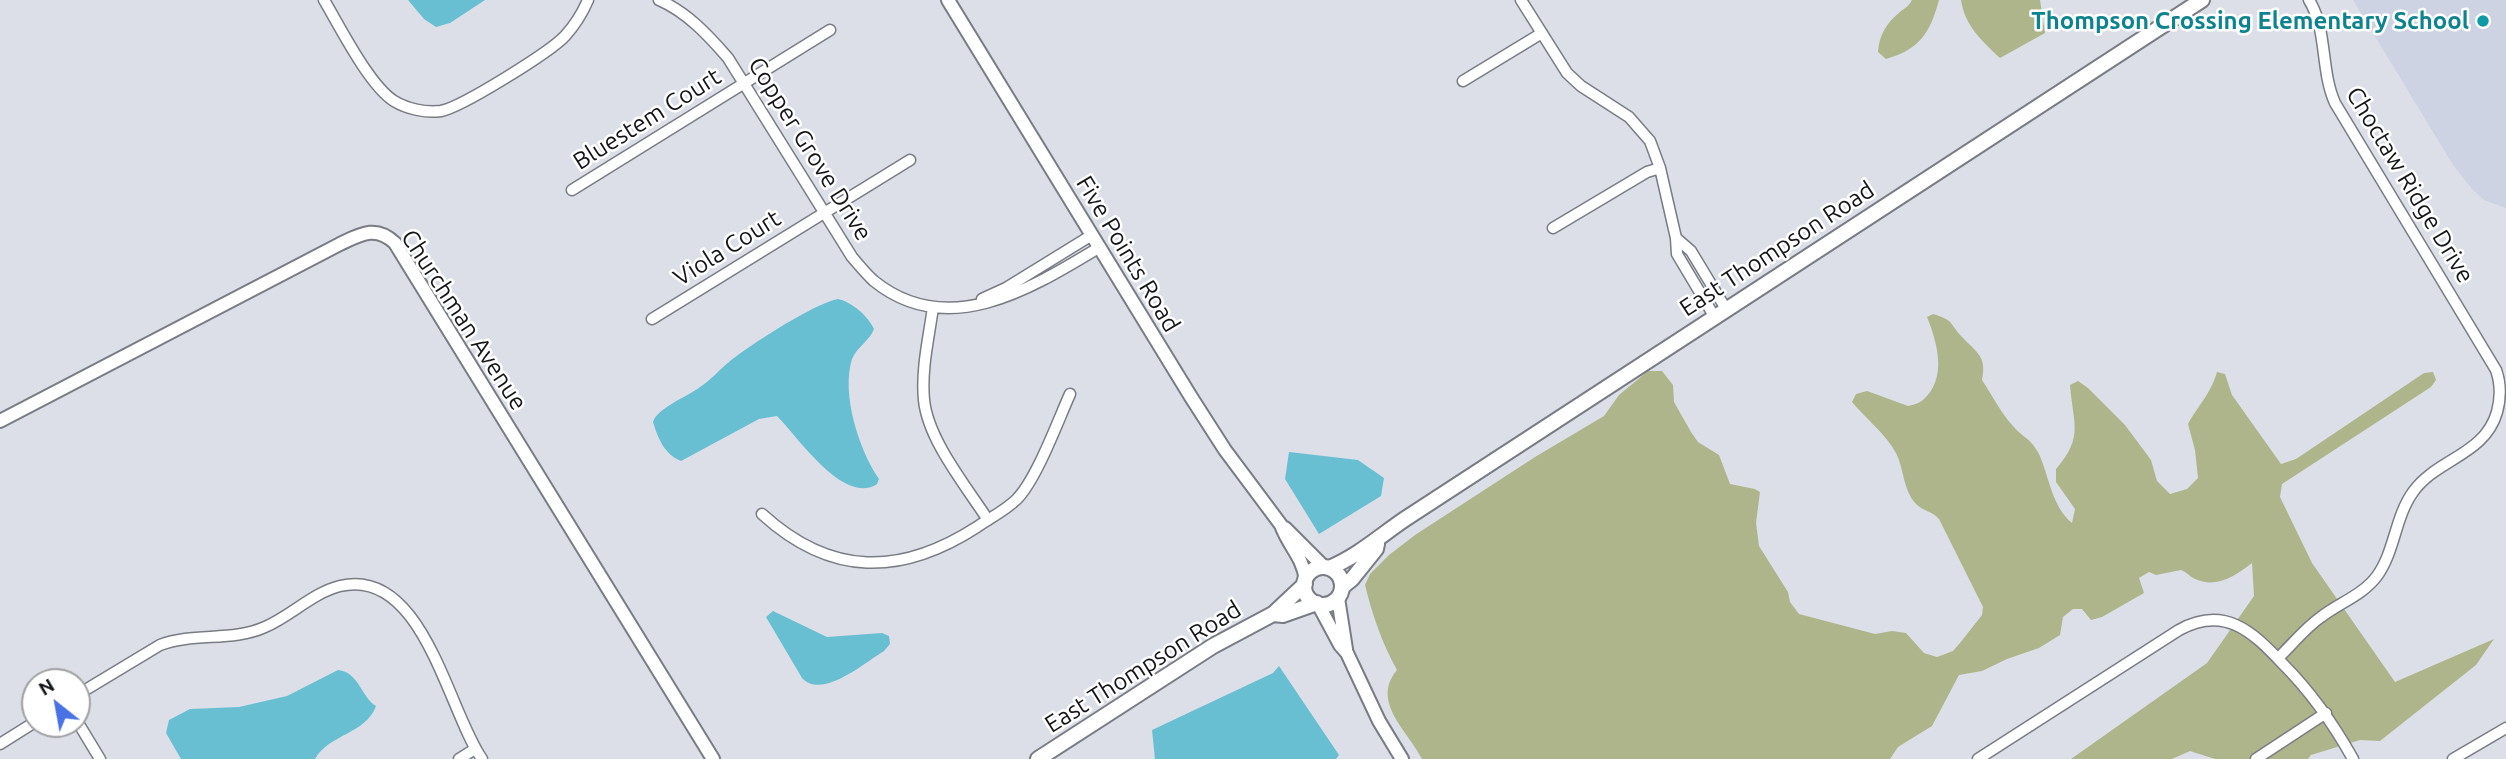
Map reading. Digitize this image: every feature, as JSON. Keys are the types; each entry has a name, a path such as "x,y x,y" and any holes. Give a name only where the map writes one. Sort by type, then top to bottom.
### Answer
{"main road":[{"name":"East Thompson Road","path":"1327,568 1351,559 1369,543 1720,312 2202,0"},
{"name":"East Thompson Road","path":"1340,592 1376,549 1378,539"},
{"path":"1327,568 1339,575 1340,592 1327,604 1318,604 1309,598 1305,582 1313,571 1327,568"},
{"name":"East Thompson Road","path":"1041,758 1060,753 1213,646 1273,614 1305,582"},
{"name":"East Thompson Road","path":"1273,614 1283,615 1318,604"}],"street":[{"path":"324,0 377,86 394,102 417,110 441,111 462,104 564,38 579,19 588,0"},
{"name":"Five Points Road","path":"948,0 1191,397 1225,450 1281,525 1286,538 1303,562 1305,582"},
{"path":"1521,0 1574,81 1625,113 1653,146 1676,237 1677,254 1720,312"},
{"name":"Choctaw Ridge Drive","path":"2309,0 2321,25 2326,75 2334,103 2503,382"},
{"name":"Copper Grove Drive","path":"666,1 706,33 728,58 852,257 874,281 904,299 933,307 984,298 1096,241"},
{"name":"Bluestem Court","path":"572,190 830,30"},
{"path":"1463,82 1542,33"},
{"name":"Viola Court","path":"652,320 910,160"},
{"path":"1553,228 1647,172 1660,168"},
{"name":"Churchman Avenue","path":"0,421 356,236 365,232 384,234 395,243 713,759"},
{"path":"933,307 924,371 926,410 931,428 941,447 988,520"},
{"path":"2278,658 2321,617 2363,590 2375,578 2383,566 2413,491 2424,480 2473,448 2486,434 2495,419 2503,382"},
{"path":"762,514 779,530 809,548 838,558 883,563 930,553 960,538 1016,500 1028,485 1070,394"},
{"name":"Five Points Road","path":"1281,525 1327,568"},
{"path":"91,687 173,640 248,634 267,627 327,591 346,585 366,586 388,595 409,615 439,664 475,750 482,759"},
{"path":"1340,592 1347,653"},
{"path":"1318,604 1347,653 1379,721 1402,759"},
{"path":"1978,759 2185,627 2209,620 2234,624 2258,637 2309,690 2353,759"},
{"path":"2256,759 2326,713"},
{"path":"2453,759 2506,728"},
{"path":"0,744 21,731"},
{"path":"87,738 100,759"},
{"path":"459,759 475,750"}],"shaded area":[{"path":"2353,0 2506,0 2506,208 2484,200 2453,165"}],"green space":[{"path":"1912,0 1939,0 1932,22 1915,45 1886,59 1878,52 1882,35 1887,25"},
{"path":"1961,0 2040,0 2045,33 2000,58 1970,25"},
{"path":"1933,314 1948,320 1980,356 1983,365 1982,380 2009,421 2036,448 2055,500 2072,523 2075,509 2056,482 2056,469 2074,439 2070,385 2078,381 2125,425 2151,460 2157,481 2170,494 2187,489 2198,478 2195,450 2188,424 2208,393 2217,372 2225,374 2232,395 2281,464 2296,459 2424,373 2433,372 2436,380 2431,387 2282,484 2280,497 2312,563 2395,682 2494,639 2476,665 2380,741 2360,740 2311,755 2308,759 2215,759 2190,751 2172,759 2071,759 2207,663 2254,596 2252,563 2233,576 2211,582 2195,579 2181,570 2156,575 2149,572 2139,578 2144,593 2102,617 2091,620 2082,609 2073,609 2063,617 2060,635 2039,648 1982,671 1959,675 1932,726 1898,747 1890,759 1422,759 1394,716 1390,705 1390,682 1397,670 1374,618 1365,585 1370,574 1415,535 1604,416 1619,395 1648,371 1662,371 1673,385 1674,402 1691,432 1698,442 1719,455 1730,484 1760,492 1756,523 1759,546 1799,614 1875,634 1892,631 1906,633 1924,653 1937,657 1953,651 1982,615 1983,607 1939,519 1912,498 1892,446 1852,402 1856,394 1867,391 1908,406 1923,400 1931,391 1938,371 1937,348 1927,317"}],"water":[{"path":"408,0 485,0 450,23 436,27 424,19"},
{"path":"838,299 859,310 874,329 852,359 849,388 854,421 865,453 879,479 877,484 864,488 850,485 836,477 822,466 777,416 759,419 681,461 666,450 653,422 660,412 704,384 766,336 813,309"},
{"path":"1289,452 1358,460 1384,478 1381,496 1319,534 1285,479"},
{"path":"773,611 827,637 882,633 889,636 890,644 884,651 843,677 820,685 810,684 802,678 766,617"},
{"path":"1279,666 1339,755 1336,759 1155,759 1152,730 1273,673"},
{"path":"338,670 351,675 376,706 364,723 329,744 315,759 181,759 166,733 169,720 190,709 239,707 287,696"}],"place":[{"name":"Thompson Crossing Elementary School","path":"2483,21"}]}
